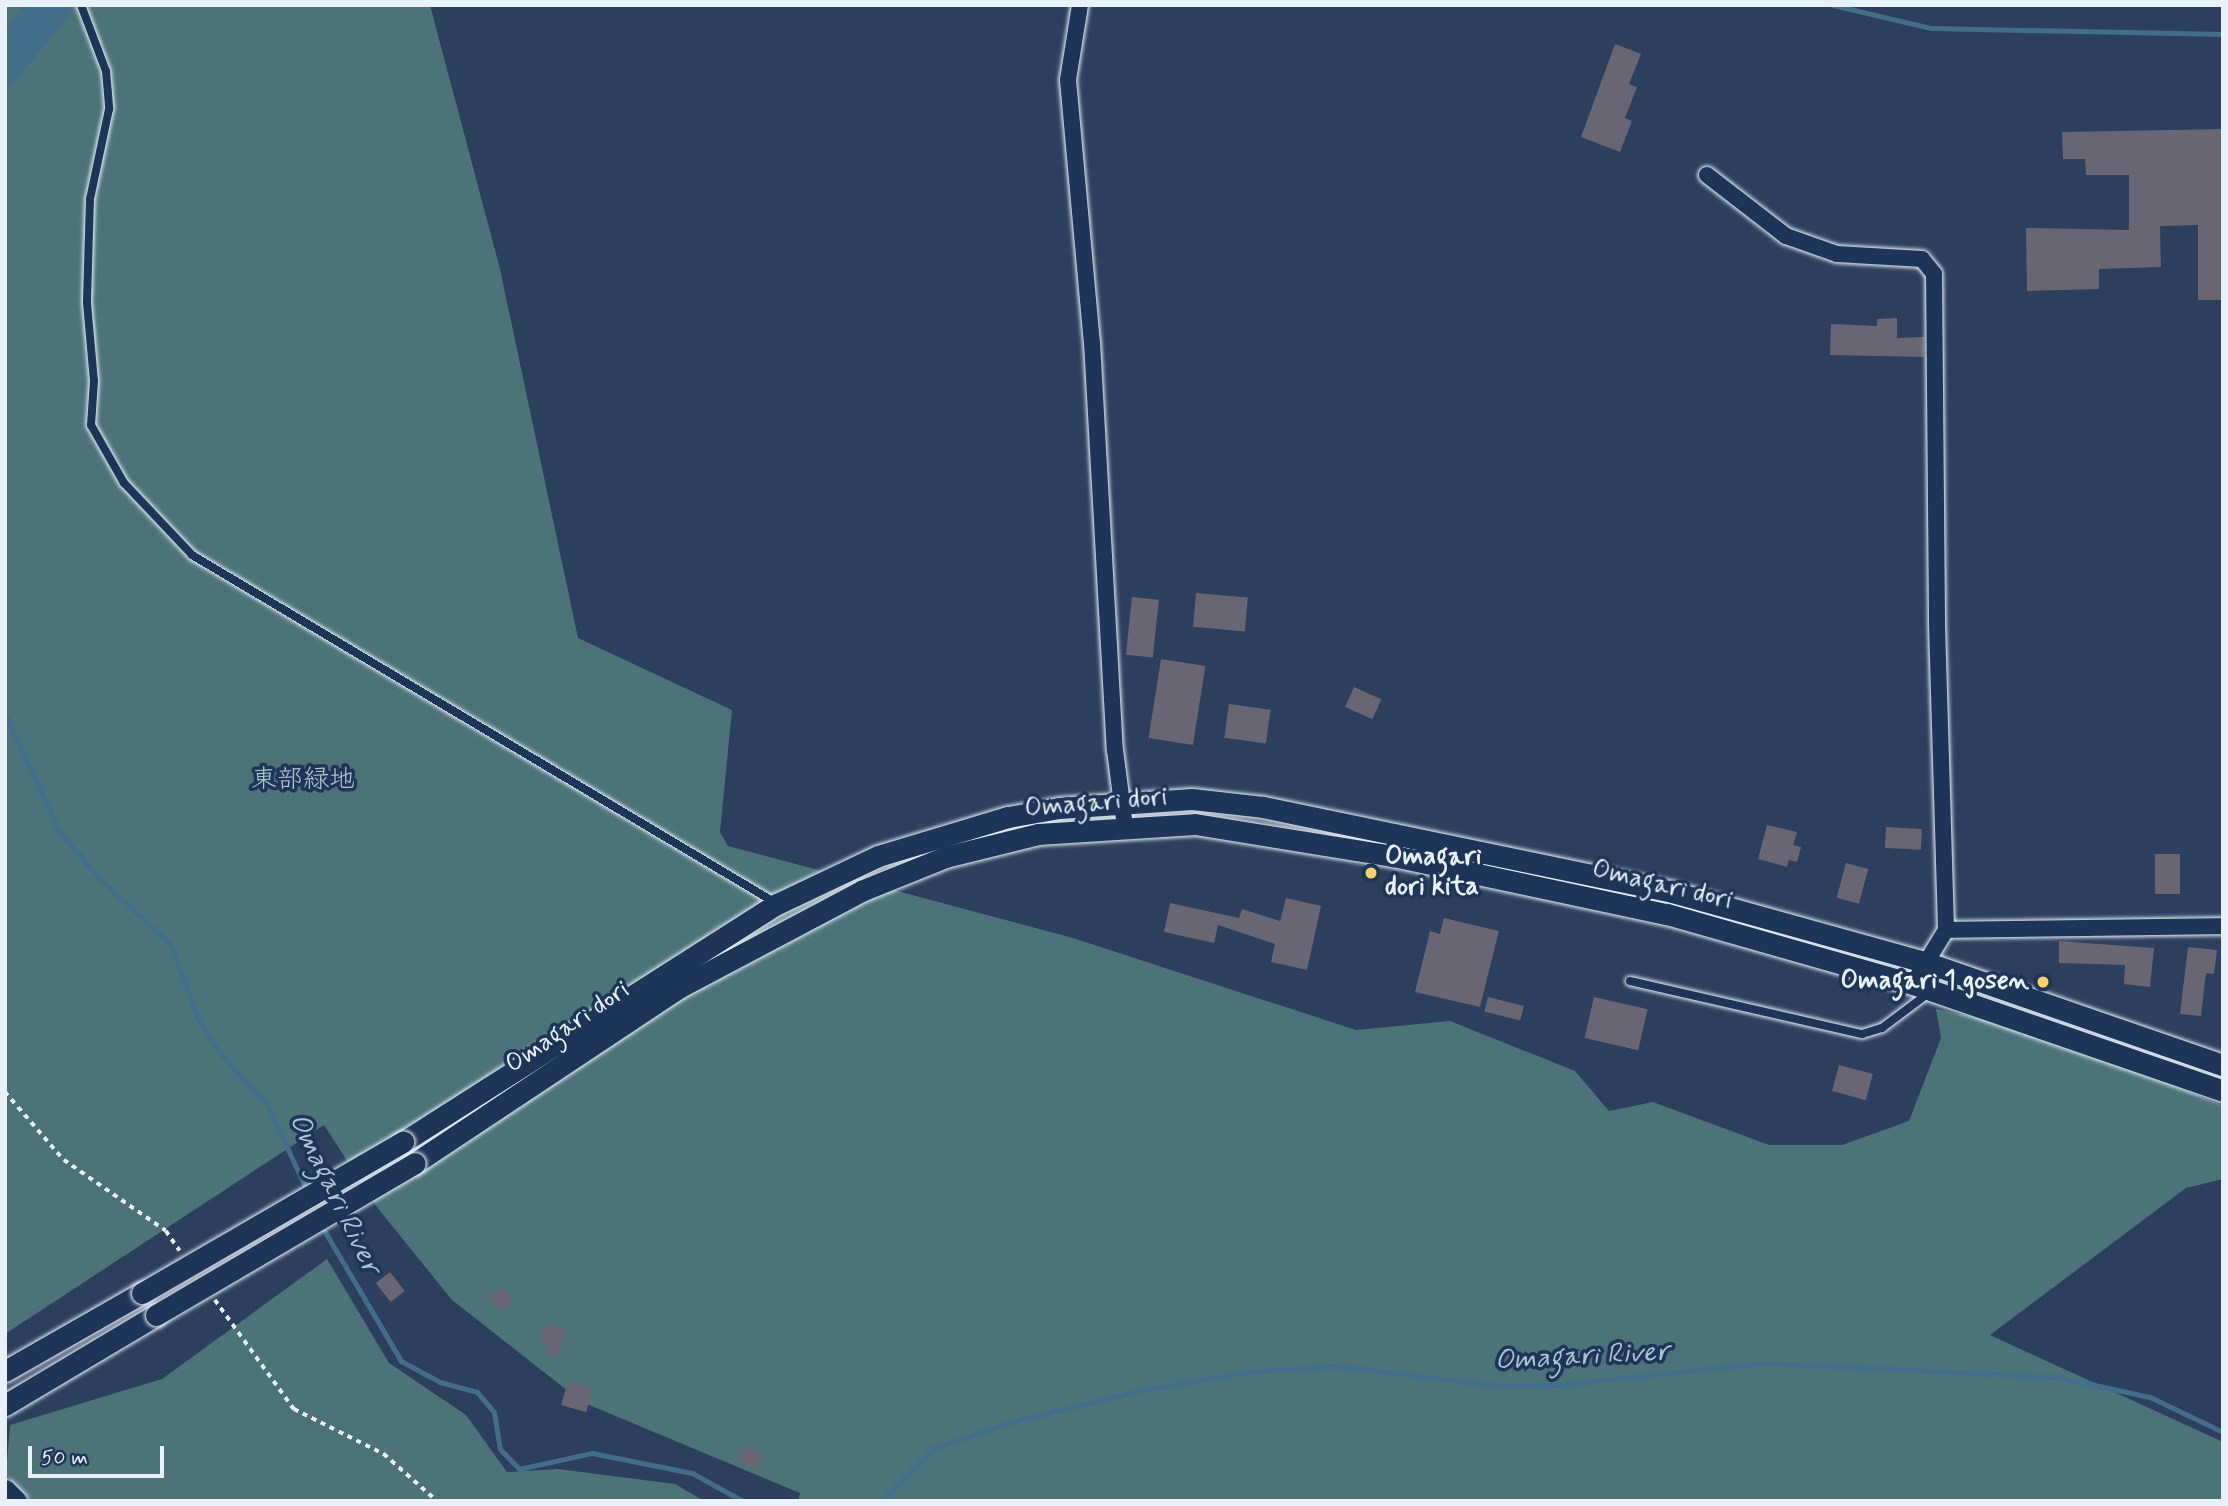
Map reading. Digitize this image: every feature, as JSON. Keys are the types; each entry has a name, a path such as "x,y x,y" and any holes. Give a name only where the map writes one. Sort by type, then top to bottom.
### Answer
{"street":[{"path":"1080,5 1068,80 1092,342 1120,804 1125,827"},
{"path":"1707,175 1786,236 1837,254 1922,259 1934,274 1937,625 1946,930 1925,962 1923,987"},
{"name":"Omagari dori","path":"5,1371 403,1142 777,904 878,856 936,835 1046,810 1192,799 1263,807 1672,892 1925,962 2223,1065"},
{"name":"Omagari dori","path":"5,1405 415,1163 680,987 861,891 946,857 1038,834 1195,824 1393,856 1667,914 1923,987 2223,1091"},
{"path":"1946,930 2223,926"},
{"path":"5,1490 16,1501"}],"lane":[{"path":"81,5 106,71 109,109 90,199 87,303 94,382 91,425 124,483 192,555 777,904"},
{"path":"1630,981 1862,1034 1882,1028 1923,987"}],"green space":[{"name":"東部緑地","path":"5,5 430,5 500,269 578,638 732,710 720,832 728,846 1073,938 1356,1030 1450,1021 1575,1071 1609,1111 1653,1102 1769,1145 1842,1145 1909,1121 1941,1038 1936,1009 1983,1019 2144,1073 2223,1106 2223,1179 2186,1188 1990,1335 2223,1442 2223,1501 798,1501 800,1493 582,1402 452,1300 376,1206 324,1125 5,1334"},
{"path":"327,1259 389,1363 466,1415 507,1472 558,1469 675,1484 704,1501 32,1501 6,1475 10,1425 162,1379"}],"water":[{"path":"24,5 66,5 73,10 5,94 5,29"}],"building":[{"path":"1615,44 1641,54 1629,84 1637,87 1625,118 1632,121 1620,152 1581,137"},
{"path":"2223,129 2223,300 2198,300 2198,225 2160,226 2161,267 2099,269 2099,289 2027,291 2026,228 2129,230 2129,175 2086,175 2085,159 2063,159 2062,132"},
{"path":"1897,318 1897,338 1924,337 1924,357 1830,355 1831,324 1877,326 1877,319"},
{"path":"1196,593 1248,598 1245,631 1193,627"},
{"path":"1132,597 1159,600 1153,658 1126,655"},
{"path":"1161,659 1205,666 1193,745 1148,738"},
{"path":"1354,687 1381,699 1372,719 1345,707"},
{"path":"1229,704 1271,710 1266,744 1224,738"},
{"path":"1767,825 1797,832 1793,845 1801,847 1797,862 1789,860 1787,867 1758,859"},
{"path":"1886,827 1922,829 1921,850 1885,848"},
{"path":"2155,854 2180,854 2180,894 2155,894"},
{"path":"1846,863 1868,869 1859,904 1837,898"},
{"path":"1286,898 1321,906 1307,970 1271,962 1275,944 1218,925 1214,943 1164,932 1170,903 1239,918 1242,909 1280,921"},
{"path":"1444,918 1499,931 1480,1007 1415,992 1430,931 1440,934"},
{"path":"2059,941 2154,948 2150,987 2124,984 2125,965 2059,963"},
{"path":"2188,947 2217,950 2214,974 2206,973 2201,1016 2180,1014"},
{"path":"1488,997 1524,1006 1520,1021 1484,1012"},
{"path":"1594,997 1648,1009 1638,1050 1585,1038"},
{"path":"1839,1065 1873,1074 1866,1100 1832,1091"},
{"path":"390,1272 405,1291 391,1302 376,1283"},
{"path":"500,1287 514,1299 503,1311 490,1299"},
{"path":"548,1323 565,1331 557,1357 544,1351 547,1345 539,1341"},
{"path":"568,1381 593,1388 586,1412 561,1405"},
{"path":"745,1445 763,1454 755,1469 737,1460"}],"waterway":[{"path":"1833,5 1931,28 2223,34"},
{"name":"Omagari River","path":"5,714 59,831 100,879 171,945 198,1019 218,1051 267,1104 308,1193"},
{"name":"Omagari River","path":"321,1225 401,1361 440,1382 477,1392 494,1412 500,1449 519,1469 592,1453 692,1473 743,1501"},
{"name":"Omagari River","path":"881,1501 933,1449 1000,1425 1143,1390 1247,1372 1336,1366 1502,1386 1556,1385 1767,1363 2058,1377 2150,1397 2223,1432"}],"place":[{"name":"Omagari dori kita","path":"1371,873"},
{"name":"Omagari 1 gosen","path":"2043,982"}]}
